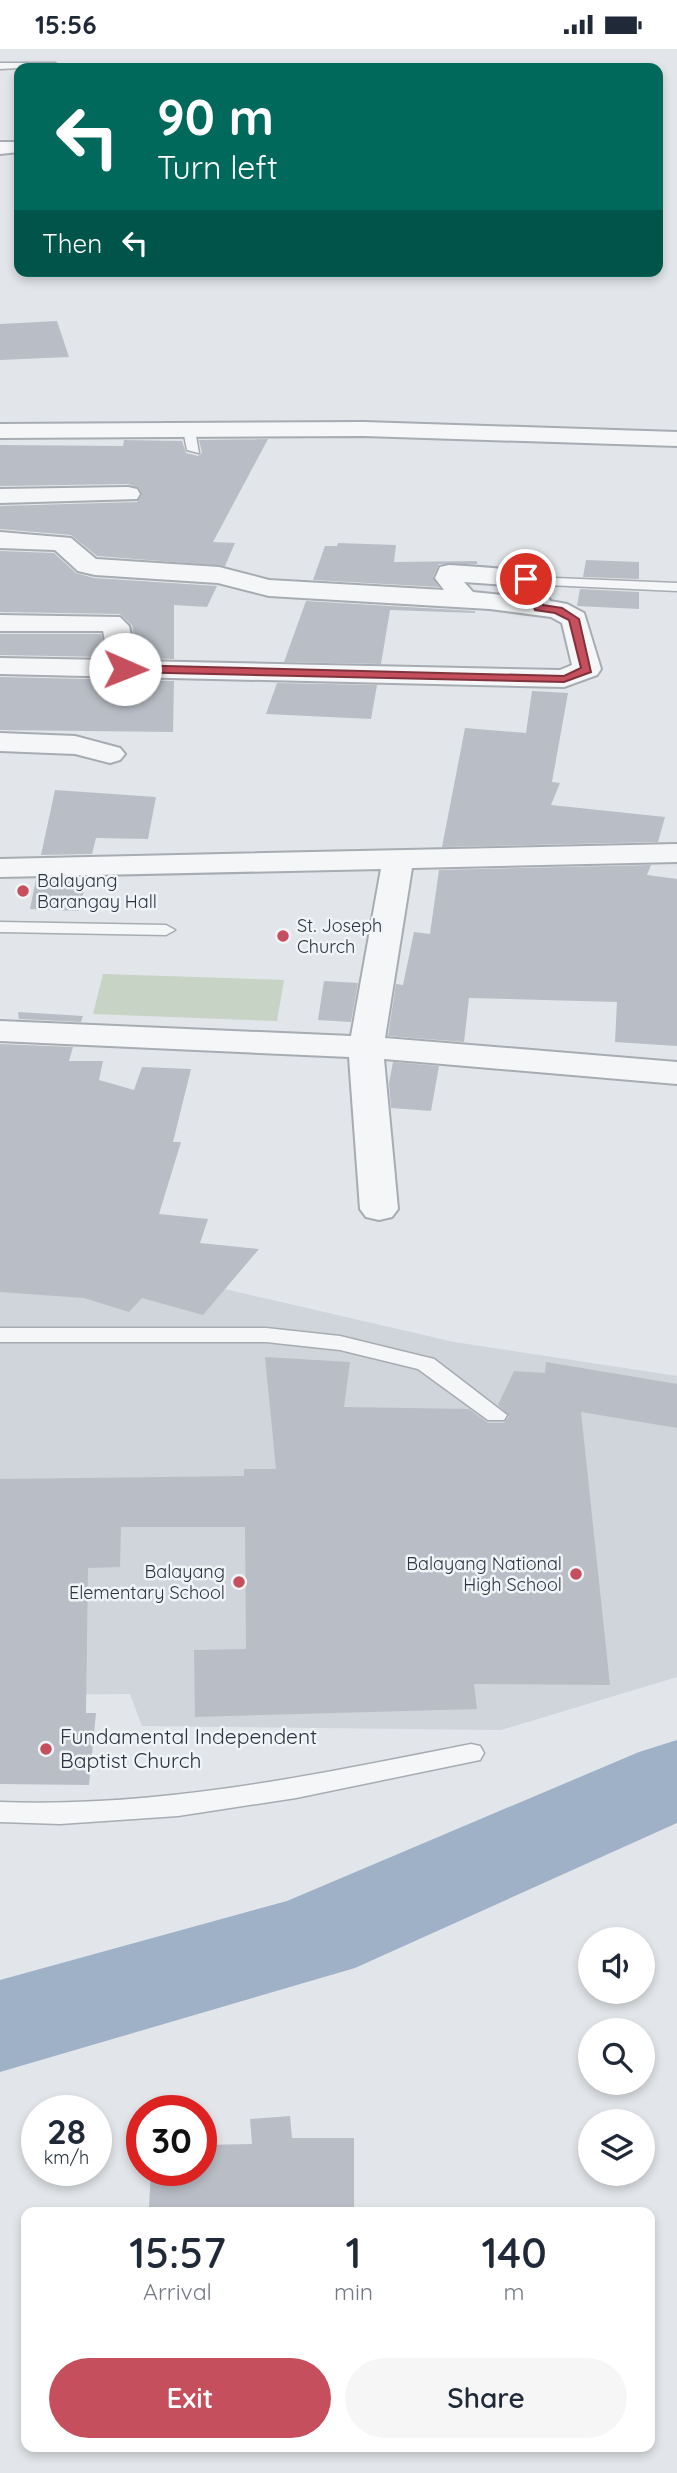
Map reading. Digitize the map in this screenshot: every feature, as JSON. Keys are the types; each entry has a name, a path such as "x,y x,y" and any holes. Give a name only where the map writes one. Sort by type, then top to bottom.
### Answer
{"street":[{"path":"0,431 192,440 364,429 677,439"},
{"path":"0,496 128,494"},
{"path":"0,540 62,543 86,565 95,567 219,575 269,588 465,600 558,610 574,619 587,669 564,679 0,666"},
{"path":"465,600 448,578 449,573 509,576 531,581 539,608"},
{"path":"0,622 110,623 115,626 125,669"},
{"path":"0,742 75,745 110,754"},
{"path":"0,867 677,853"},
{"path":"379,1209 366,1048 398,860"},
{"path":"0,1031 366,1048 677,1073"}],"lane":[{"path":"531,581 677,587"},
{"path":"0,927 166,930"},
{"path":"0,1335 266,1335 340,1343 426,1364 496,1415"},
{"path":"0,1812 62,1816 210,1803 471,1753"}],"shaded area":[{"path":"0,1237 454,1342 677,1376 677,1677 501,1730 142,1726 130,1694 0,1695"}],"green space":[{"path":"103,974 284,980 277,1021 93,1014"}],"building":[{"path":"57,321 69,357 0,360 0,324"},
{"path":"268,439 213,542 235,543 225,566 97,556 71,535 0,529 0,506 137,502 142,495 139,488 128,484 0,486 0,445 123,446 124,440 182,441 186,453 198,456 202,453 199,440"},
{"path":"338,543 396,545 394,562 477,561 477,564 439,564 433,577 439,587 313,580 325,546 337,546"},
{"path":"0,551 54,553 76,573 94,578 217,586 207,607 174,605 174,659 139,658 132,625 120,614 0,612"},
{"path":"586,560 639,562 639,579 583,577"},
{"path":"580,589 639,592 639,609 577,606"},
{"path":"306,601 475,613 390,610 381,664 284,662"},
{"path":"0,634 101,634 106,657 0,655"},
{"path":"0,677 174,681 173,732 0,730"},
{"path":"277,683 377,685 371,719 266,714"},
{"path":"532,691 568,693 552,782 560,783 551,805 665,817 658,842 442,847 465,728 526,733"},
{"path":"55,790 156,797 148,839 96,838 92,854 41,855"},
{"path":"651,865 647,875 677,879 677,1046 615,1042 617,1002 469,998 464,1042 388,1036 396,984 403,985 414,932 430,934 439,870"},
{"path":"87,878 79,911 30,909 36,879"},
{"path":"324,981 358,983 351,1022 318,1020"},
{"path":"18,1012 83,1016 81,1022 19,1019"},
{"path":"0,1044 73,1047 69,1061 103,1061 99,1080 134,1090 142,1067 191,1069 173,1142 181,1142 159,1214 208,1219 200,1243 259,1249 203,1315 142,1298 129,1312 84,1298 0,1292"},
{"path":"393,1062 439,1066 431,1111 391,1108 389,1083"},
{"name":"Balayang Elementary School","path":"265,1357 350,1362 344,1407 469,1409 488,1423 504,1423 509,1416 498,1405 514,1371 545,1373 546,1362 677,1384 677,1428 581,1412 610,1685 474,1684 477,1709 195,1717 194,1650 246,1649 245,1527 121,1527 120,1567 88,1568 86,1713 96,1713 89,1785 0,1784 0,1479 244,1476 244,1469 276,1469"},
{"path":"290,2116 292,2138 354,2138 354,2207 149,2207 150,2186 217,2186 217,2145 252,2144 250,2119"}],"waterway":[{"path":"0,2026 315,1937 677,1779"}],"place":[{"name":"Balayang Barangay Hall","path":"23,891"},
{"name":"St. Joseph Church","path":"283,936"},
{"name":"Balayang National High School","path":"576,1574"},
{"name":"Balayang Elementary School","path":"239,1582"},
{"name":"Fundamental Independent Baptist Church","path":"46,1749"}],"route":[{"path":"125,669 564,679 587,669 574,619 568,613 539,608 531,581 526,579"}]}
